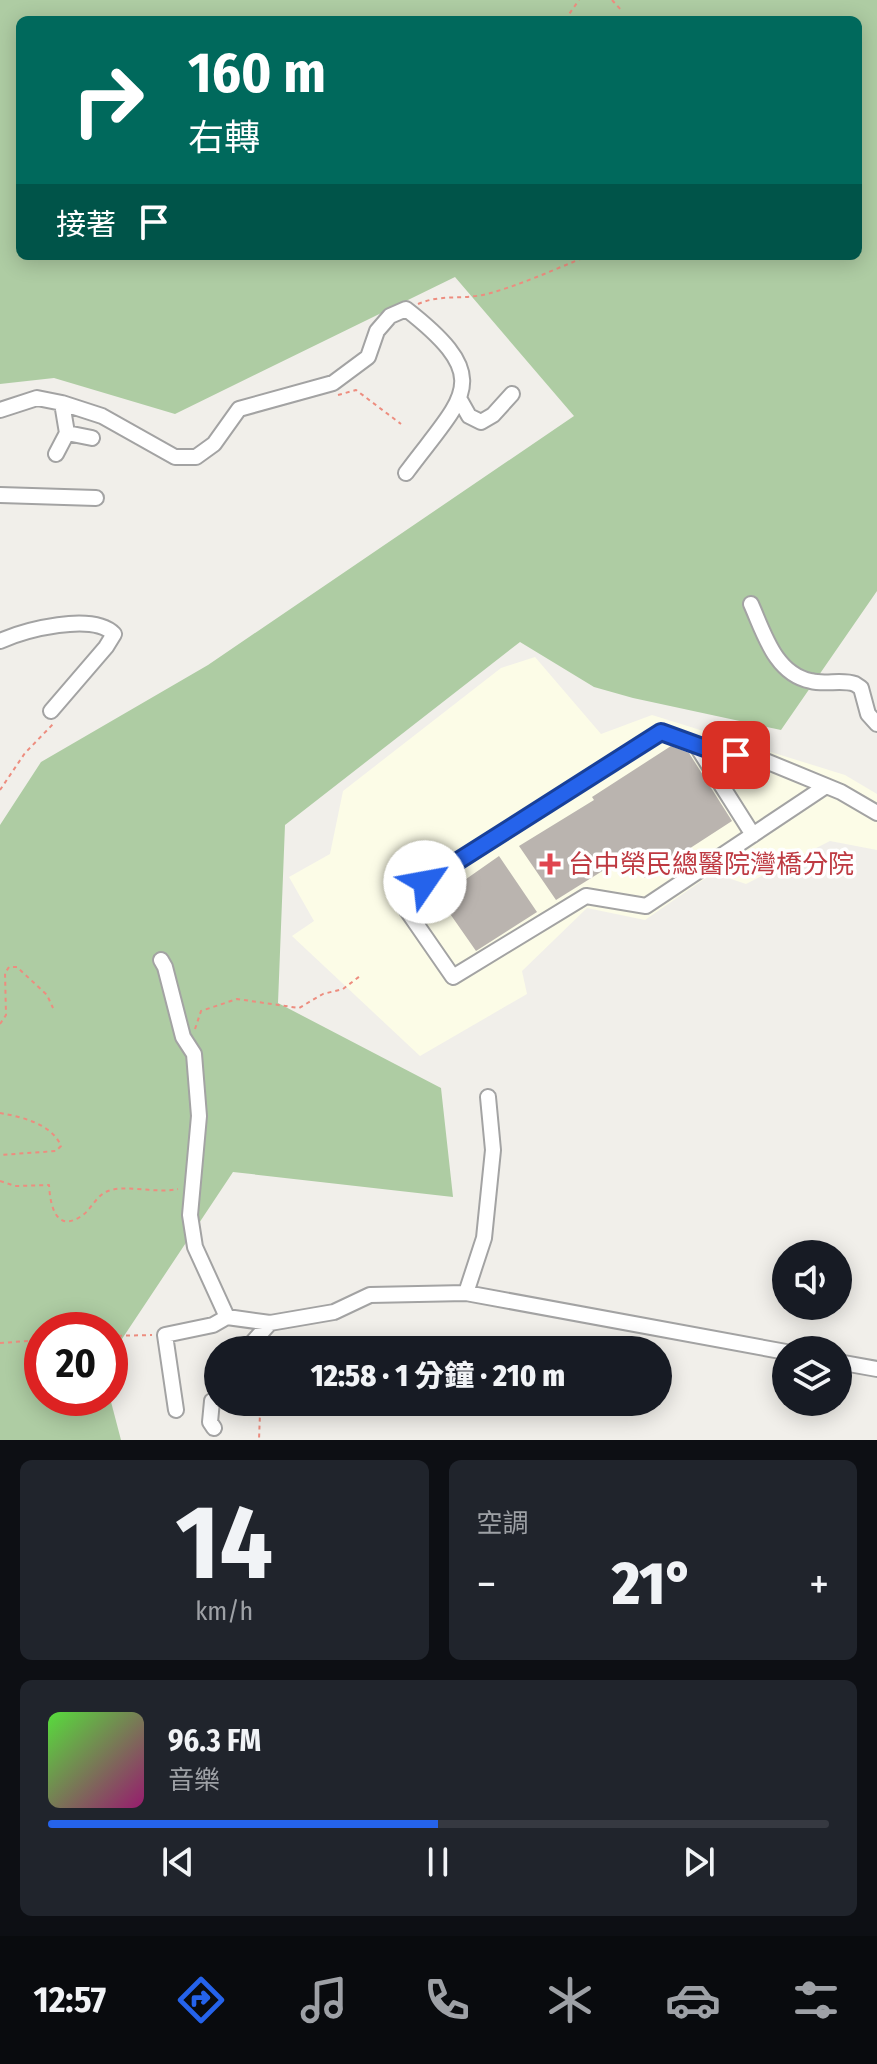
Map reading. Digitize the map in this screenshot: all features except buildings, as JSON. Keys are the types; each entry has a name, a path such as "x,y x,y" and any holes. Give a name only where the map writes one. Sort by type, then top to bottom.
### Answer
{"street":[{"path":"0,410 37,398 62,403 102,416 175,457 196,457 214,444 239,409 333,383 368,357 377,331 390,316 406,309 453,353 463,371 460,400 406,473"},
{"path":"460,400 469,416 481,422 493,415 512,394"},
{"path":"56,454 67,433 62,403"},
{"path":"67,433 92,438"},
{"path":"0,495 96,498"},
{"path":"751,604 769,646 794,675 823,683 855,684 861,688 868,714 877,724"},
{"path":"0,641 26,630 61,625 96,625 108,628 114,634 51,711"},
{"path":"826,786 646,906 586,896 453,977 399,899 661,732 716,752 756,757 826,786 877,813"},
{"path":"696,745 753,835"},
{"path":"161,960 183,1037 194,1054 199,1116 190,1215 195,1247 227,1317"},
{"path":"466,1293 484,1238 493,1150 488,1097"},
{"path":"176,1410 165,1335 213,1325 227,1317 270,1323 334,1312 370,1295 466,1293 772,1349"},
{"path":"258,1336 270,1323"},
{"path":"852,1365 877,1369"},
{"path":"211,1416 214,1428"}],"path":[{"path":"612,0 622,11"},
{"path":"406,309 431,298 465,298 487,294 577,260"},
{"path":"315,390 324,397 356,390 401,424"},
{"path":"0,790 25,753 55,722 51,711"},
{"path":"0,1024 6,1015 5,973 9,967 17,967 47,995 53,1008"},
{"path":"194,1054 195,1025 201,1011 237,999 299,1008 323,994 343,989 360,976"},
{"path":"0,1113 23,1117 57,1136 61,1146 56,1151 0,1155"},
{"path":"0,1181 15,1186 49,1185 51,1210 65,1220 79,1218 101,1195 111,1190 164,1192 191,1186"},
{"path":"128,1336 165,1335"},
{"path":"0,1343 24,1341"},
{"path":"259,1440 260,1416"}],"shaded area":[{"name":"台中榮民總醫院灣橋分院","path":"535,657 601,734 652,715 845,775 877,794 877,850 830,841 746,884 713,873 645,920 587,908 522,971 527,994 420,1056 292,936 314,921 289,877 330,854 343,791 501,668"}],"green space":[{"path":"0,0 877,0 877,591 781,730 594,687 520,642 285,825 278,1003 441,1088 453,1197 233,1172 128,1330 128,1312 24,1312 24,1416 115,1416 121,1440 0,1440 0,825 41,762 208,665 574,416 455,277 175,414 54,378 0,384"}],"place":[{"name":"台中榮民總醫院灣橋分院","path":"550,864"}],"route":[{"path":"425,882 661,732 716,752 736,755"}]}
